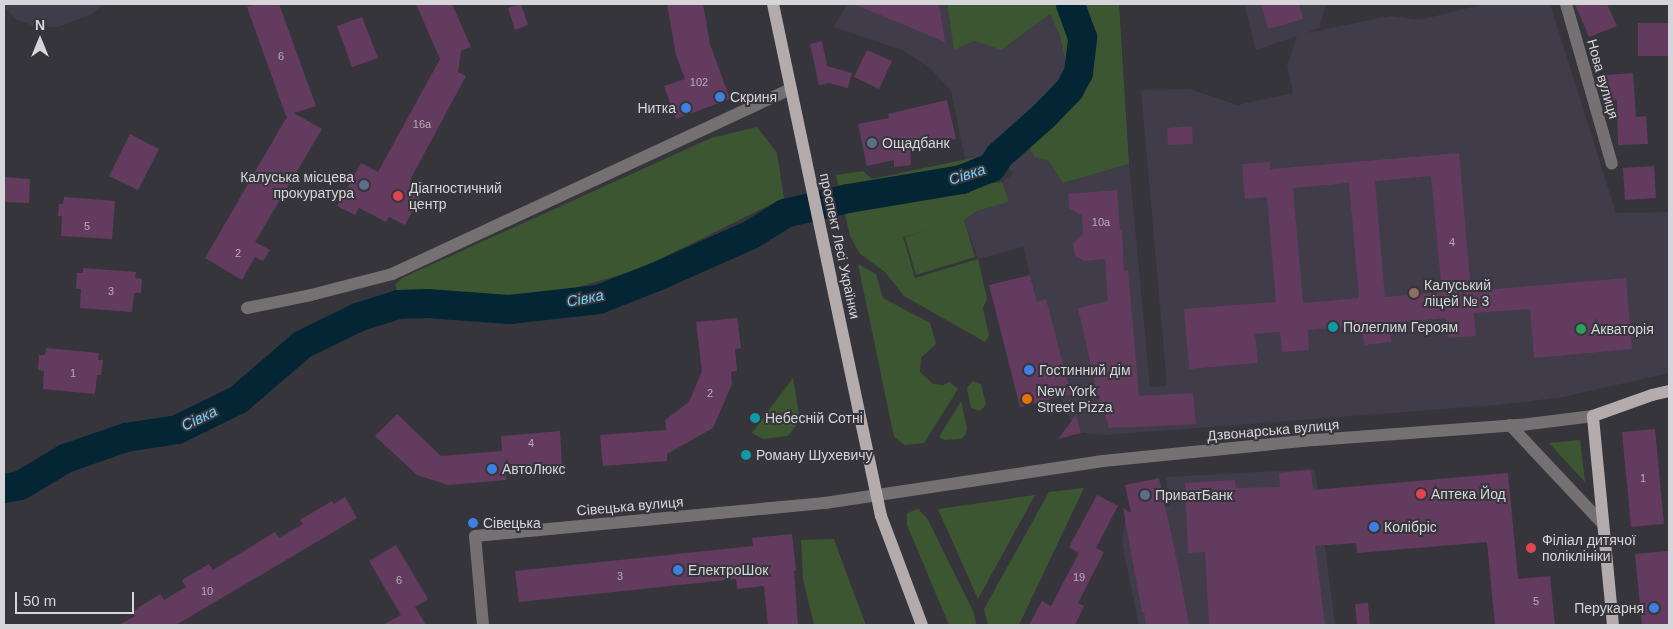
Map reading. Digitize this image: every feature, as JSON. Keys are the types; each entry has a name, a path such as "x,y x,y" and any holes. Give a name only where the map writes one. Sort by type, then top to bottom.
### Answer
{"main road":[{"name":"проспект Лесі Українки","path":"773,4 881,516 922,625"},
{"name":"Дзвонарська вулиця","path":"1593,416 1652,395 1669,391"},
{"path":"1593,416 1613,625"}],"street":[{"name":"Нова вулиця","path":"1566,4 1612,164"},
{"path":"247,308 311,295 392,274 791,89"},
{"name":"Дзвонарська вулиця","path":"876,494 1103,460 1510,425 1593,416"},
{"path":"1510,425 1603,524"},
{"name":"Сівецька вулиця","path":"483,625 475,536 825,502 876,494"}],"shaded area":[{"path":"4,4 104,4 91,14 58,27 33,26 16,19 4,7"},
{"name":"Калуський ліцей № 3","path":"847,4 947,4 954,50 974,41 1001,50 1050,14 1060,36 1066,64 1054,92 1017,129 1048,159 1063,183 1129,164 1150,387 1167,386 1141,90 1190,89 1237,105 1293,93 1287,66 1297,36 1256,50 1244,4 1326,4 1319,28 1306,33 1390,16 1420,20 1484,4 1550,4 1616,213 1669,212 1669,373 1563,397 1496,405 1105,435 1076,432 1061,397 1023,247 978,259 964,220 977,211 1008,202 1002,182 1013,174 996,150 991,154 965,159 951,91 930,68 902,50 834,27"},
{"path":"1315,469 1335,625 1139,625 1122,543 1126,515 1170,506 1166,477"}],"green space":[{"path":"947,4 1119,4 1129,164 1063,183 1048,160 1035,157 1017,129 1054,92 1066,64 1060,36 1050,14 1001,50 974,41 954,50"},
{"path":"757,127 777,153 784,198 640,269 575,288 508,297 399,295 395,285 402,278 711,138"},
{"path":"991,154 987,184 1002,182 1009,202 977,211 964,220 975,257 916,275 905,237 932,229 903,237 915,278 978,259 987,299 983,308 989,336 985,342 904,296 885,272 860,254 850,236 836,175 863,171 872,179"},
{"path":"858,264 876,274 883,298 930,323 936,344 921,358 920,372 933,384 943,385 949,382 958,389 924,443 905,445 894,437"},
{"path":"793,378 800,420 788,436 763,439 752,433"},
{"path":"973,381 981,384 986,405 980,411 971,408 967,388"},
{"path":"961,401 967,428 965,435 961,439 944,440 939,437"},
{"path":"1580,440 1585,482 1549,443"},
{"path":"1084,488 1019,625 988,625 984,609 1049,492"},
{"path":"1035,495 978,599 938,509"},
{"path":"918,509 927,518 974,613 976,625 949,625 907,525 907,513"},
{"path":"834,539 866,625 814,625 803,579 801,540"}],"building":[{"path":"257,4 279,4 316,106 294,113 322,129 255,242 270,250 263,261 255,257 242,280 205,258 288,115 286,116 247,7"},
{"path":"416,4 452,4 471,47 461,51 458,72 466,76 410,180 425,187 405,225 389,217 386,222 359,208 355,215 337,206 361,163 378,172 440,59"},
{"path":"521,4 528,25 515,30 508,8"},
{"path":"667,4 703,4 710,44 730,99 676,119 664,86 685,79 676,55"},
{"path":"854,4 939,4 945,42"},
{"path":"1261,4 1299,4 1303,19 1268,29"},
{"path":"1575,4 1607,4 1617,26 1589,37"},
{"path":"362,17 378,58 352,67 337,26"},
{"path":"1638,23 1669,23 1669,56 1638,56"},
{"path":"822,41 827,66 852,73 848,88 829,83 819,85 810,44"},
{"path":"867,50 892,61 879,89 854,77"},
{"path":"1633,73 1636,117 1646,116 1648,144 1618,145 1617,100 1607,100 1606,75"},
{"path":"947,100 956,139 910,150 911,165 894,167 894,160 867,166 858,124 889,118 888,114"},
{"path":"1192,126 1193,144 1168,145 1167,128"},
{"path":"130,134 159,149 138,190 109,176"},
{"path":"1459,153 1471,291 1626,278 1632,349 1534,358 1530,309 1474,313 1476,336 1448,338 1446,318 1390,323 1391,342 1364,345 1362,325 1308,330 1309,350 1282,352 1280,332 1255,334 1258,363 1189,369 1184,309 1276,302 1267,197 1245,199 1242,164 1270,162 1270,169","holes":["1431,176 1442,292 1385,297 1375,181","1349,183 1359,298 1303,303 1293,188"]},
{"path":"1654,166 1656,198 1625,200 1623,168"},
{"path":"4,177 30,179 29,203 4,202"},
{"path":"1117,190 1120,230 1122,230 1124,271 1128,270 1139,396 1193,393 1196,424 1109,428 1102,403 1100,405 1078,308 1108,301 1105,259 1085,261 1075,256 1073,243 1083,234 1082,215 1069,208 1068,194"},
{"path":"64,197 115,201 112,239 61,236 62,216 58,216 59,204 63,204"},
{"path":"83,268 136,272 135,278 142,279 141,293 134,293 132,312 80,308 81,289 76,289 77,273 83,273"},
{"path":"1030,275 1037,302 1046,299 1071,394 1020,407 989,285"},
{"path":"737,318 741,348 735,349 737,371 731,372 732,384 713,428 667,454 667,461 603,466 600,435 666,430 665,420 689,402 702,371 696,322"},
{"path":"46,348 99,353 98,360 103,360 101,375 97,375 95,394 43,389 44,371 38,370 39,355 45,355"},
{"path":"397,414 441,456 502,451 501,436 560,431 562,465 506,469 506,480 448,485 417,475 375,436"},
{"path":"1076,415 1081,433 1058,439"},
{"path":"1655,429 1664,524 1631,527 1622,432"},
{"path":"1311,470 1313,490 1508,473 1518,579 1550,576 1555,625 1495,625 1487,542 1357,553 1356,543 1315,546 1325,625 1209,625 1205,552 1188,553 1185,483 1235,480 1236,488 1280,487 1279,473"},
{"path":"1159,478 1189,625 1146,625 1144,612 1142,612 1123,508 1131,513 1125,485"},
{"path":"1097,495 1118,506 1096,548 1104,552 1078,603 1084,606 1075,625 1029,625 1042,601 1051,606 1079,553 1069,547"},
{"path":"345,497 357,518 176,625 119,625 135,616 133,611 160,594 164,600 186,587 182,580 209,564 213,570 275,532 279,538 303,524 300,520 332,501 334,504"},
{"path":"792,534 796,571 794,571 798,625 768,625 764,586 737,589 736,579 519,602 515,571 753,546 752,538"},
{"path":"396,545 428,599 415,607 426,625 383,625 401,615 369,561"},
{"path":"1668,551 1669,625 1642,625 1635,554"},
{"path":"1368,603 1370,625 1357,625 1355,604"}],"waterway":[{"name":"Сівка","path":"4,488 20,485 65,458 125,437 177,429 238,399 302,344 357,317 398,304 427,303 509,309 598,299 654,277 751,234 784,213 848,198 961,179 991,167 999,155 1044,115 1069,89 1078,72 1082,37 1070,4"}],"place":[{"name":"Скриня","path":"720,97"},
{"name":"Нитка","path":"686,108"},
{"name":"Ощадбанк","path":"872,143"},
{"name":"Калуська місцева прокуратура","path":"364,185"},
{"name":"Діагностичний центр","path":"398,196"},
{"name":"Калуський ліцей № 3","path":"1414,293"},
{"name":"Полеглим Героям","path":"1333,327"},
{"name":"Акваторія","path":"1581,329"},
{"name":"Гостинний дім","path":"1029,370"},
{"name":"New York Street Pizza","path":"1027,399"},
{"name":"Небесній Сотні","path":"755,418"},
{"name":"Роману Шухевичу","path":"746,455"},
{"name":"АвтоЛюкс","path":"492,469"},
{"name":"Аптека Йод","path":"1421,494"},
{"name":"ПриватБанк","path":"1145,495"},
{"name":"Сівецька","path":"473,523"},
{"name":"Колібріс","path":"1374,527"},
{"name":"Філіал дитячої поліклініки","path":"1531,548"},
{"name":"ЕлектроШок","path":"678,570"},
{"name":"Перукарня","path":"1654,608"}]}
